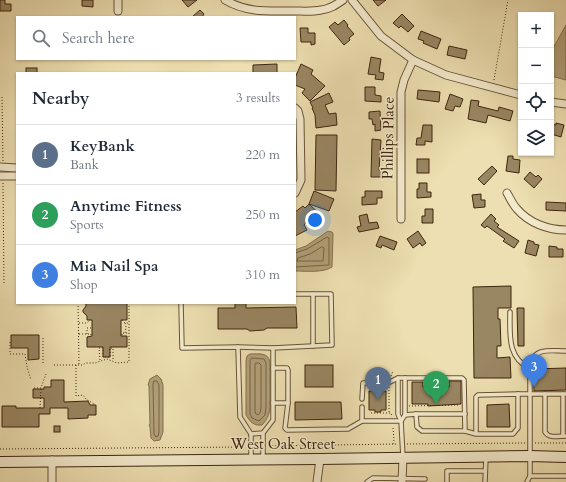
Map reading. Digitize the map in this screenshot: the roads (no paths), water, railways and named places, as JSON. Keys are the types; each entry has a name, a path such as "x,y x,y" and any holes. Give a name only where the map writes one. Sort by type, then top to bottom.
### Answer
{"main road":[{"name":"West Oak Street","path":"0,462 52,460 320,459 486,456 566,457"}],"street":[{"path":"118,0 118,11"},
{"path":"225,0 235,6 245,9 259,10 320,10 333,7 343,0"},
{"path":"352,0 381,36 413,60 446,75 518,94"},
{"name":"Phillips Place","path":"400,219 401,92 404,80 413,60"},
{"path":"554,102 566,104"},
{"path":"296,109 300,119 301,180 296,192"},
{"path":"1,164 16,168"},
{"path":"2,179 16,176"},
{"path":"507,193 517,209 530,220 543,227 566,230"},
{"path":"402,480 403,458"},
{"path":"317,482 320,459"},
{"path":"52,460 52,482"}],"lane":[{"path":"181,304 182,348 273,348 332,345 331,294 296,294"},
{"path":"313,294 313,346"},
{"path":"510,312 510,344 522,365 530,370"},
{"path":"238,347 240,418 251,434 251,459"},
{"path":"263,459 263,433 273,420 273,348"},
{"path":"527,482 530,476 530,363 533,356 539,352 566,351"},
{"path":"273,368 287,368 288,370 288,404 285,428 288,430 348,429 362,421 401,421"},
{"path":"398,378 398,414 401,421 403,458"},
{"path":"362,399 362,383 390,382 398,378 462,378 464,380 465,431"},
{"path":"401,421 405,415 405,378"},
{"path":"476,434 476,397 478,395 518,394 545,394 564,394 565,436 546,435 545,394"},
{"path":"416,414 417,427 422,431 465,431 476,434 513,434 518,428 518,394"},
{"path":"273,403 288,404"},
{"path":"362,407 362,421"},
{"path":"405,415 465,414"},
{"path":"251,434 263,433"},
{"path":"485,482 486,456"},
{"path":"447,482 447,471 485,471"},
{"path":"530,476 566,476"},
{"path":"367,482 373,478 402,480 425,479"}],"water":[{"path":"566,25 566,80 554,77 554,47"},
{"path":"328,231 332,232 332,267 319,271 296,271 296,250 306,246"},
{"path":"250,354 265,355 270,362 270,408 268,418 262,425 252,423 246,415 246,361 247,356"},
{"path":"157,375 161,379 163,385 163,432 160,440 154,441 151,438 149,425 148,385 150,379"}],"place":[{"name":"Mia Nail Spa","path":"534,387"},
{"name":"KeyBank","path":"378,400"},
{"name":"Anytime Fitness","path":"436,404"}]}
